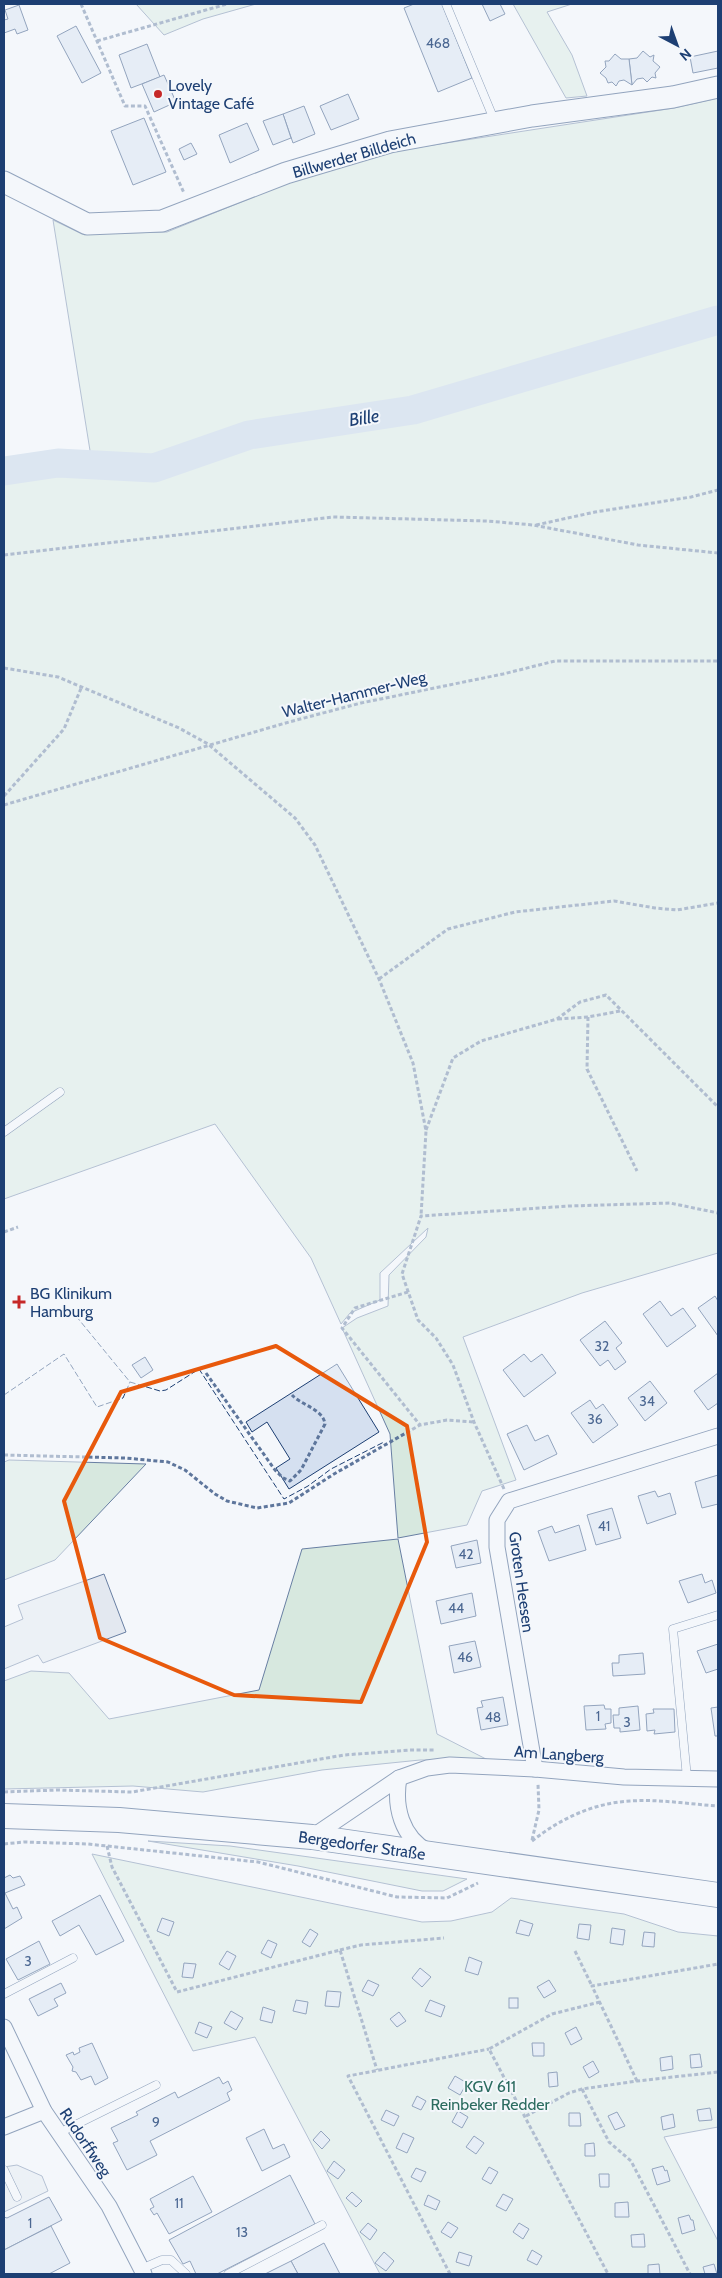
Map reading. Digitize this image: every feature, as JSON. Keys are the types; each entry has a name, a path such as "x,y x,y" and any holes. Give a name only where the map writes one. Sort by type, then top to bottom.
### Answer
{"main road":[{"name":"Bergedorfer Straße","path":"4,1816 118,1820 312,1837 718,1895"}],"street":[{"name":"Billwerder Billdeich","path":"4,182 87,224 162,221 286,173 390,142 495,122 673,98 718,87"},
{"path":"509,1501 718,1436"},
{"name":"Groten Heesen","path":"509,1501 497,1520 497,1547 535,1769"},
{"name":"Am Langberg","path":"312,1837 399,1778 427,1768 450,1765 535,1769 624,1777 718,1779"},
{"path":"399,1778 396,1798 400,1817 419,1845 434,1854"},
{"name":"Rudorffweg","path":"4,2027 44,2111 109,2206 143,2271"},
{"path":"4,2127 44,2111"}],"lane":[{"path":"446,4 495,122"},
{"path":"4,1132 60,1092"},
{"path":"687,1778 673,1629 718,1616"},
{"path":"4,1994 73,1958"},
{"path":"59,2133 156,2085"},
{"path":"4,2170 17,2198"},
{"path":"228,2274 322,2225"},
{"path":"143,2271 162,2260 171,2260 186,2274"}],"path":[{"path":"81,4 125,106 144,106 192,210"},
{"path":"97,41 227,4"},
{"path":"533,526 596,512 691,497 718,490"},
{"path":"4,555 333,517 478,520 533,526 638,545 718,553"},
{"name":"Walter-Hammer-Weg","path":"4,805 208,744 361,703 503,674 555,661 718,661"},
{"path":"4,668 58,678 82,686 146,712 208,744 295,818 316,845 379,979 413,1063 426,1131 421,1216 402,1274 418,1320 436,1338 453,1364 474,1422 509,1501"},
{"path":"4,796 64,729 82,686"},
{"path":"379,979 448,929 515,912 614,901 677,910 718,903"},
{"path":"557,1019 580,1002 606,995 718,1107"},
{"path":"426,1131 453,1058 481,1041 557,1019 588,1017 620,1011"},
{"path":"588,1017 587,1069 637,1171"},
{"path":"421,1216 568,1206 670,1203 718,1213"},
{"path":"4,1232 18,1227"},
{"path":"408,1292 355,1308 342,1328 420,1425"},
{"path":"206,1373 275,1470 283,1478 290,1481 300,1470 325,1424 324,1419 316,1411 302,1405 292,1396"},
{"path":"4,1454 125,1458 168,1462 185,1470 227,1501 257,1508 288,1503 334,1474 420,1425 447,1420 474,1422"},
{"path":"4,1792 57,1790 132,1792 344,1755 410,1750 439,1750"},
{"path":"535,1769 538,1780 539,1810 532,1841 553,1825 590,1808 630,1800 718,1806"},
{"path":"4,1844 34,1842 108,1846 258,1862 397,1897 448,1898 478,1883"},
{"path":"108,1846 112,1867 177,1992 361,1945 444,1938"},
{"path":"340,1950 377,2070"},
{"path":"575,1951 637,2080"},
{"path":"592,1986 718,1964"},
{"path":"450,2274 348,2076 489,2049 552,2014 600,2002"},
{"path":"489,2049 608,2274"},
{"path":"526,2116 569,2093 582,2089 637,2080 718,2072"},
{"path":"582,2089 609,2142 631,2161 690,2274"}],"highlighted area":[{"path":"276,1346 407,1426 427,1542 361,1702 234,1695 100,1638 64,1501 121,1392"}],"green space":[{"path":"136,4 256,4 203,19 164,35"},
{"path":"513,4 572,4 547,12 572,55 587,96 566,98"},
{"path":"718,98 718,310 602,343 408,405 257,433 393,422 416,417 718,327 718,1253 582,1293 463,1337 516,1480 482,1491 467,1525 398,1538 390,1434 342,1328 357,1318 388,1306 389,1275 426,1237 428,1228 380,1273 380,1300 350,1313 341,1324 311,1258 215,1124 4,1199 4,469 58,461 92,463 53,220 82,234 167,232 293,181 394,151 674,108"},
{"path":"9,1460 146,1464 55,1560 4,1580 4,1462"},
{"path":"398,1539 437,1734 488,1760 420,1760 322,1770 203,1792 133,1786 4,1789 4,1681 31,1671 69,1673 109,1719 259,1690 302,1549"},
{"path":"148,1841 230,1846 467,1879 443,1891 422,1891 298,1866"},
{"name":"KGV 611 Reinbeker Redder","path":"92,1854 422,1922 451,1921 492,1912 511,1898 624,1914 678,1932 718,1936 718,2127 664,2137 718,2241 718,2274 380,2274 255,2037 193,2051"}],"shaded area":[{"path":"104,1574 126,1632 43,1663 38,1655 4,1669 4,1627 23,1619 18,1605"},
{"path":"17,2165 42,2176 48,2191 4,2212 4,2167"}],"building":[{"path":"414,4 442,4 472,78 438,92 404,8"},
{"path":"482,4 500,4 505,14 490,21"},
{"path":"19,5 28,30 17,34 15,29 4,33 4,20 8,19 5,10"},
{"path":"76,26 101,73 82,83 57,36"},
{"path":"147,44 160,77 131,88 119,55"},
{"path":"643,51 650,57 654,55 653,61 660,67 655,73 656,78 652,77 647,82 643,78 637,79 632,85 629,59 637,58"},
{"path":"718,51 718,68 693,73 690,57"},
{"path":"615,54 621,59 629,59 632,85 624,80 619,81 616,86 612,82 608,83 606,78 600,73 606,67 605,61 609,61"},
{"path":"164,75 176,102 154,112 142,84"},
{"path":"348,94 359,119 331,130 320,106"},
{"path":"304,106 315,134 293,143 283,114"},
{"path":"283,114 291,138 273,145 263,121"},
{"path":"144,118 166,172 133,185 111,131"},
{"path":"247,123 259,150 230,163 219,135"},
{"path":"191,143 197,154 184,160 179,149"},
{"path":"715,1296 718,1301 718,1336 698,1308"},
{"path":"660,1301 671,1316 683,1308 696,1326 667,1347 643,1314"},
{"path":"605,1321 622,1343 616,1348 626,1362 615,1370 608,1360 600,1366 580,1340"},
{"path":"524,1354 531,1362 542,1354 556,1373 524,1397 503,1370"},
{"path":"145,1357 153,1370 141,1378 132,1365"},
{"path":"337,1364 379,1432 289,1489 276,1468 290,1459 267,1422 252,1432 246,1422"},
{"path":"718,1373 718,1403 708,1410 694,1391"},
{"path":"650,1381 667,1403 645,1421 628,1398"},
{"path":"590,1400 596,1409 603,1404 618,1425 593,1443 571,1413"},
{"path":"527,1425 535,1441 548,1435 557,1454 524,1470 507,1434"},
{"path":"718,1475 718,1504 702,1508 695,1482"},
{"path":"655,1491 658,1497 670,1493 676,1514 647,1524 638,1496"},
{"path":"612,1508 621,1538 596,1545 587,1515"},
{"path":"579,1525 586,1550 549,1561 538,1531 552,1526 555,1533"},
{"path":"477,1540 481,1563 456,1568 451,1546"},
{"path":"702,1574 705,1583 712,1580 716,1593 688,1603 679,1581"},
{"path":"472,1593 476,1616 441,1624 436,1601"},
{"path":"475,1641 481,1667 454,1673 449,1646"},
{"path":"718,1644 718,1669 706,1673 697,1651"},
{"path":"643,1653 645,1674 613,1676 612,1663 619,1663 619,1655"},
{"path":"503,1697 508,1725 481,1730 477,1708 483,1707 481,1701"},
{"path":"604,1705 605,1709 611,1709 611,1723 605,1724 606,1729 586,1730 584,1706"},
{"path":"638,1706 640,1730 620,1732 620,1728 614,1728 613,1715 619,1715 619,1708"},
{"path":"718,1707 718,1736 715,1736 711,1708"},
{"path":"653,1709 674,1709 675,1732 654,1734 655,1730 647,1731 646,1714 654,1713"},
{"path":"10,1875 13,1878 20,1876 25,1885 5,1893 13,1909 17,1907 22,1918 4,1929 4,1878"},
{"path":"100,1895 124,1941 96,1955 79,1925 60,1936 52,1921"},
{"path":"162,1918 174,1922 169,1936 157,1931"},
{"path":"520,1920 533,1924 529,1936 516,1933"},
{"path":"579,1924 591,1925 589,1940 577,1938"},
{"path":"612,1928 625,1930 623,1945 610,1943"},
{"path":"310,1929 318,1934 310,1947 302,1942"},
{"path":"644,1932 655,1933 654,1947 642,1946"},
{"path":"268,1940 277,1944 271,1958 261,1953"},
{"path":"39,1941 50,1964 18,1980 6,1959"},
{"path":"227,1951 236,1956 229,1970 219,1964"},
{"path":"469,1957 482,1962 478,1975 465,1971"},
{"path":"184,1963 196,1964 193,1978 182,1977"},
{"path":"420,1968 431,1977 422,1987 412,1978"},
{"path":"368,1980 379,1985 373,1996 362,1991"},
{"path":"549,1980 556,1991 544,1998 537,1987"},
{"path":"61,1983 66,1993 54,1999 58,2006 38,2016 29,1999"},
{"path":"327,1991 341,1992 339,2007 325,2006"},
{"path":"509,1998 518,1998 518,2008 509,2008"},
{"path":"296,2000 308,2002 306,2014 293,2011"},
{"path":"430,2000 445,2006 441,2017 425,2011"},
{"path":"263,2007 275,2011 272,2023 260,2020"},
{"path":"231,2011 243,2018 236,2030 224,2023"},
{"path":"399,2012 406,2021 397,2027 390,2019"},
{"path":"199,2022 212,2027 207,2038 195,2033"},
{"path":"576,2027 582,2039 571,2045 565,2033"},
{"path":"92,2043 108,2078 95,2085 91,2076 81,2080 76,2072 72,2071 73,2067 66,2055 73,2052 74,2055 80,2052 79,2048"},
{"path":"532,2043 544,2043 544,2056 533,2056"},
{"path":"700,2054 702,2067 691,2068 690,2055"},
{"path":"672,2056 673,2069 661,2071 660,2058"},
{"path":"593,2061 599,2072 589,2078 583,2067"},
{"path":"557,2072 558,2086 549,2087 548,2073"},
{"path":"455,2076 467,2083 460,2095 448,2088"},
{"path":"219,2077 223,2084 228,2081 232,2090 227,2093 230,2100 150,2141 157,2155 127,2170 113,2143 118,2141 111,2128 138,2115 136,2112 175,2092 178,2098"},
{"path":"417,2096 426,2101 421,2110 412,2106"},
{"path":"710,2108 712,2120 699,2121 697,2110"},
{"path":"386,2110 399,2116 394,2126 381,2120"},
{"path":"458,2111 468,2117 462,2128 452,2122"},
{"path":"617,2112 625,2126 615,2130 608,2116"},
{"path":"569,2113 580,2113 581,2126 569,2126"},
{"path":"673,2114 675,2127 663,2130 661,2117"},
{"path":"264,2129 273,2149 284,2144 290,2157 262,2171 246,2138"},
{"path":"321,2131 330,2140 322,2149 313,2140"},
{"path":"403,2133 414,2138 407,2153 396,2148"},
{"path":"474,2136 484,2143 476,2154 466,2147"},
{"path":"594,2143 595,2156 585,2156 585,2144"},
{"path":"334,2161 345,2170 338,2179 327,2171"},
{"path":"663,2166 665,2171 667,2170 670,2181 657,2185 652,2169"},
{"path":"489,2167 498,2172 491,2184 482,2179"},
{"path":"416,2168 426,2172 421,2182 411,2177"},
{"path":"599,2174 609,2174 609,2187 600,2187"},
{"path":"290,2175 315,2224 217,2274 196,2274 190,2261 183,2264 169,2240"},
{"path":"193,2176 212,2212 169,2234 157,2213 154,2215 150,2209 154,2207 150,2199"},
{"path":"352,2192 362,2201 356,2207 346,2198"},
{"path":"503,2194 513,2199 506,2211 496,2206"},
{"path":"428,2195 440,2201 436,2210 424,2205"},
{"path":"49,2197 62,2220 4,2250 4,2217 7,2218"},
{"path":"628,2202 629,2217 615,2217 615,2203"},
{"path":"689,2215 691,2220 693,2220 695,2230 682,2234 678,2218"},
{"path":"448,2222 458,2228 451,2238 441,2232"},
{"path":"368,2223 377,2230 370,2240 360,2232"},
{"path":"519,2223 529,2229 523,2239 513,2232"},
{"path":"51,2226 70,2263 49,2274 4,2274 4,2250"},
{"path":"644,2234 645,2247 632,2247 631,2235"},
{"path":"324,2243 340,2274 298,2274 291,2261"},
{"path":"532,2250 542,2256 537,2265 527,2260"},
{"path":"384,2252 394,2261 386,2271 375,2263"},
{"path":"459,2252 472,2256 469,2266 456,2262"},
{"path":"291,2261 298,2274 265,2274"},
{"path":"659,2264 660,2274 648,2274 648,2265"},
{"path":"714,2264 717,2274 705,2274 703,2267"}],"waterway":[{"name":"Bille","path":"4,471 58,463 154,468 249,435 413,410 718,320"}],"fence":[{"path":"76,1316 130,1382 160,1391 166,1390 199,1369 284,1499 308,1486 331,1469 384,1442"},
{"path":"4,1395 64,1354 97,1407 123,1398 130,1382"}],"place":[{"name":"Lovely Vintage Café","path":"158,94"},
{"name":"BG Klinikum Hamburg","path":"19,1302"}]}
